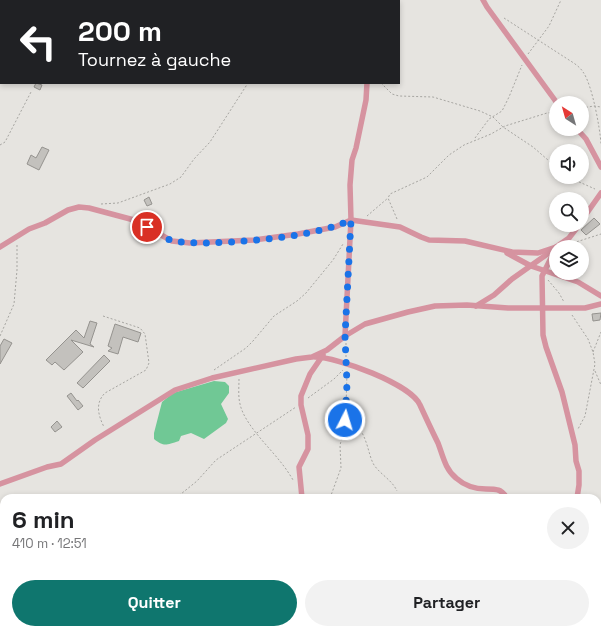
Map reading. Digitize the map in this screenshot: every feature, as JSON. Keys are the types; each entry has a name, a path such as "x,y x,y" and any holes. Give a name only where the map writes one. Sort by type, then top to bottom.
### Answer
{"street":[{"path":"483,0 524,60 552,96"},
{"path":"345,336 351,220 350,185 352,160 366,100 367,84"},
{"path":"584,136 601,167"},
{"path":"589,210 601,193"},
{"path":"0,247 29,229 45,223 68,210 79,207 89,208 134,220 172,240 190,243 254,240 298,234 335,227 351,220 400,227 429,240 465,242 512,252 538,253 549,249"},
{"path":"566,240 574,232"},
{"path":"500,249 543,273 578,282 601,296"},
{"path":"476,306 494,295 512,279 549,252"},
{"path":"549,261 543,273 543,335 562,392 573,436 579,471 578,494"},
{"path":"312,357 326,350 365,324 424,308 450,305 585,308 601,304"},
{"path":"301,494 299,467 308,449 308,435 301,403 301,396 310,374 326,350"},
{"path":"0,484 47,467 61,464 107,432 175,390 240,371 312,357 322,357 347,364 396,384 409,392 420,404 438,444 443,460 455,478 468,486 478,489 498,490 502,494"}],"path":[{"path":"474,140 489,119 502,111 524,60 549,26 561,0"},
{"path":"500,15 580,67 585,74 594,106 601,144"},
{"path":"89,208 103,204 118,203 170,184 181,177 194,159 210,142 247,84"},
{"path":"382,84 392,94 399,96 433,97 480,110 493,117 503,127 533,147 549,161"},
{"path":"0,145 5,142 31,92"},
{"path":"589,107 601,107"},
{"path":"360,221 388,198 390,194 427,177 449,155 464,145 491,134 503,127 549,113"},
{"path":"584,184 596,189"},
{"path":"388,198 400,227"},
{"path":"582,240 601,234"},
{"path":"0,336 14,304 18,246 16,236"},
{"path":"212,372 246,348 274,316 297,301 306,293 333,260 343,243"},
{"path":"543,273 559,293 588,339 593,352 595,364 585,416 582,424 573,436"},
{"path":"103,316 140,328 144,332 149,363 146,370 102,396 98,408 99,417 107,432"},
{"path":"593,352 601,332"},
{"path":"331,494 341,468 340,445 344,431 346,409 347,364 345,336"},
{"path":"181,494 197,481 216,460 334,379 342,372 347,364"},
{"path":"594,369 601,385"},
{"path":"240,371 240,405 256,433 280,461 301,491"},
{"path":"346,409 360,428 367,442 371,459 375,467 394,484 397,491"},
{"path":"11,634 27,634"}],"green space":[{"path":"214,381 225,382 229,386 229,393 221,404 228,419 226,423 204,439 191,433 181,436 179,441 168,444 160,443 154,439 154,433 162,402 173,393"}],"building":[{"path":"36,84 42,85 40,90 34,87"},
{"path":"42,147 49,150 39,170 27,164 31,155 36,158"},
{"path":"149,197 152,204 147,206 144,200"},
{"path":"594,218 600,224 586,235 583,232 589,232 589,223"},
{"path":"601,313 600,320 593,321 592,314"},
{"path":"90,321 97,323 90,344 94,347 71,340 83,352 64,370 55,362 52,365 46,360 76,330 84,338"},
{"path":"115,324 141,333 138,342 123,337 118,354 108,351 112,348 108,346"},
{"path":"4,339 12,343 0,364 0,346"},
{"path":"104,355 110,361 83,388 77,383"},
{"path":"71,393 83,406 78,410 67,396"},
{"path":"57,421 62,427 55,432 51,427"}],"route":[{"path":"147,227 172,240 190,243 210,243 254,240 298,234 335,227 351,220 345,336 347,384 345,420"}]}
